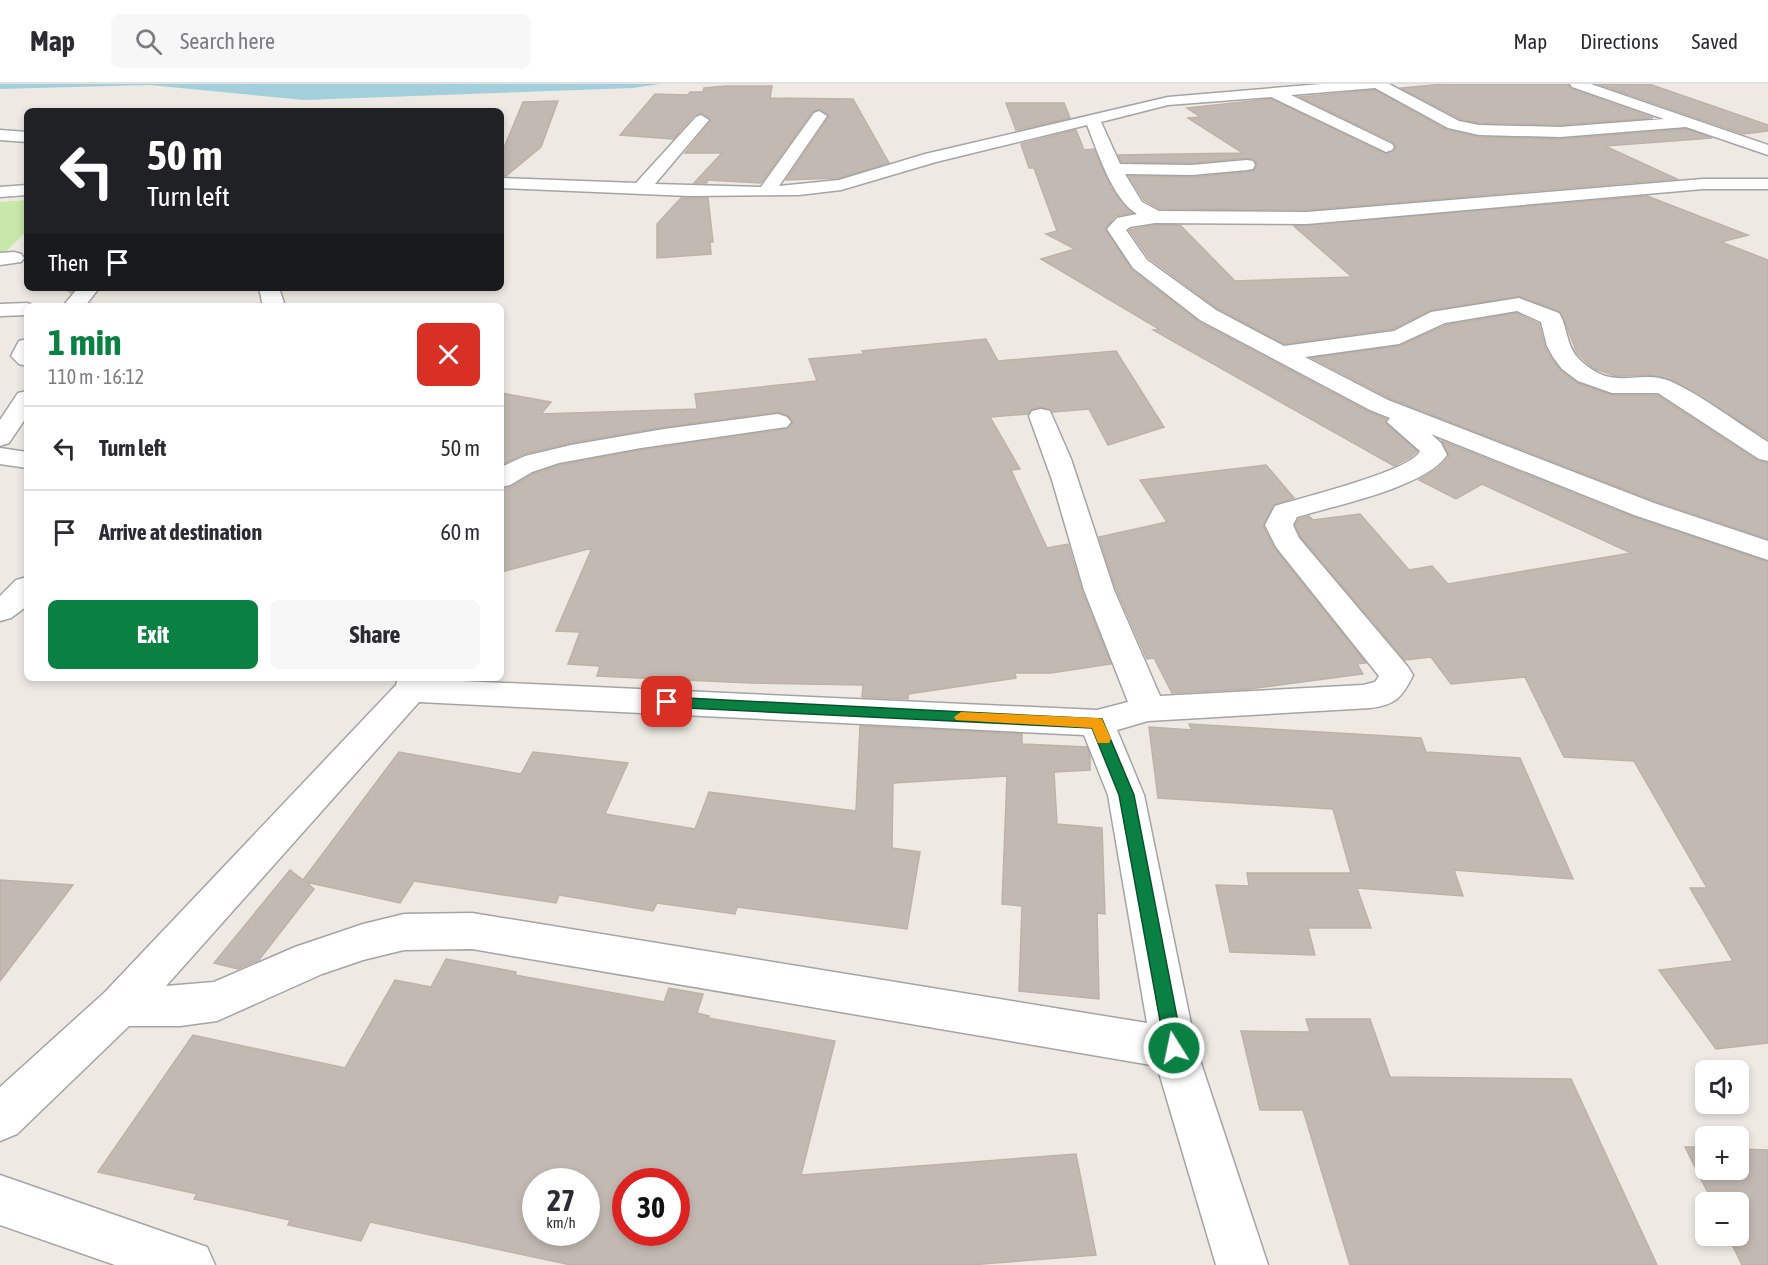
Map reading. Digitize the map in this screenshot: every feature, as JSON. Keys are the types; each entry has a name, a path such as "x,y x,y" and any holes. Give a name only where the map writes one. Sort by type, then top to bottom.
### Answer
{"street":[{"path":"504,183 766,192 841,185 931,158 1168,101 1376,84 1454,124 1479,130 1560,132 1687,122"},
{"path":"1577,84 1768,150"},
{"path":"1273,92 1386,147"},
{"path":"766,192 819,116"},
{"path":"1092,119 1121,185 1136,206 1155,217"},
{"path":"641,189 701,120"},
{"path":"0,135 24,137"},
{"path":"1106,149 1128,149"},
{"path":"1114,169 1192,170 1238,155"},
{"path":"0,177 24,176"},
{"path":"1768,183 1656,188 1307,218 1155,217 1124,222 1116,229 1140,264 1208,315 1379,405 1644,509 1768,551"},
{"path":"0,192 24,190"},
{"path":"66,301 84,291"},
{"path":"1281,353 1399,337 1439,317 1518,304 1551,318 1561,351 1572,366 1597,382 1606,386 1622,387 1651,383 1666,388 1768,453"},
{"path":"0,310 24,309"},
{"path":"0,438 24,402"},
{"path":"0,1118 120,1006 413,684 1097,723 1148,709 1381,695 1389,690 1396,675 1287,541 1279,525 1285,512 1386,481 1427,464 1434,455 1432,448 1379,405"},
{"path":"1041,416 1068,487 1100,591 1148,709"},
{"path":"504,476 520,467 550,457 626,442 778,422"},
{"path":"0,456 24,460"},
{"path":"0,611 24,590"},
{"path":"1097,723 1126,795 1174,1048 1242,1265"},
{"path":"120,1006 180,1006 217,1001 310,960 363,942 404,932 472,931 1174,1048"},
{"path":"0,1200 189,1265"}],"green space":[{"path":"24,200 24,234 0,257 0,202"}],"water":[{"path":"0,84 660,84 633,88 304,100 149,85 0,89"}],"building":[{"path":"1445,84 1568,84 1571,89 1653,118 1560,125 1479,123 1460,119 1401,88"},
{"path":"1598,84 1649,84 1768,125 1768,131 1743,134"},
{"path":"772,86 770,98 853,99 889,163 839,178 786,180 829,117 820,109 812,112 761,183 707,180 707,183 694,183 722,153 685,153 711,121 702,113 694,115 673,139 620,135 655,94 688,95 690,92 703,92 704,88"},
{"path":"1375,90 1447,130 1479,137 1560,139 1686,129 1712,138 1605,146 1677,179 1307,210 1160,209 1144,200 1129,176 1192,177 1247,172 1255,170 1257,164 1253,159 1247,158 1192,163 1121,162 1118,155 1243,153 1188,118 1201,117 1187,108 1271,99 1387,154 1396,148 1393,142 1299,97"},
{"path":"558,101 541,147 504,176 504,148 523,102"},
{"path":"1006,103 1064,103 1070,118 1016,130"},
{"path":"1076,130 1084,150 1094,149 1111,188 1132,213 1115,216 1105,229 1132,270 1199,322 1386,419 1386,424 1417,451 1394,466 1153,330 1159,329 1041,259 1075,249 1046,234 1057,231 1034,168 1029,168 1021,144"},
{"path":"1647,196 1748,235 1721,242 1768,260 1768,439 1675,381 1650,375 1616,376 1593,368 1577,353 1561,312 1520,296 1431,310 1393,329 1284,344 1217,308 1149,258 1129,230 1155,225 1180,225 1235,281 1352,277 1294,226"},
{"path":"681,198 708,198 713,242 710,242 711,254 657,258 657,224"},
{"path":"1517,313 1539,324 1545,347 1551,358 1561,371 1577,383 1612,395 1657,395 1758,461 1768,463 1768,539 1655,501 1389,398 1312,358 1399,346 1446,325"},
{"path":"986,339 998,361 1116,351 1164,427 1108,445 1089,409 1053,412 1041,407 1032,409 1028,414 990,417 1020,469 1011,470 1047,548 1068,544 1082,591 1111,664 1051,673 1015,673 1016,678 908,694 908,699 862,697 863,685 597,676 600,666 568,664 580,632 556,631 592,548 504,571 504,488 511,487 533,474 560,465 641,450 787,429 793,422 788,415 778,412 664,427 570,443 524,454 504,464 504,394 551,402 541,414 697,409 695,394 817,381 809,359 864,354 862,351"},
{"path":"1442,441 1633,517 1768,562 1768,1043 1716,1049 1659,970 1733,961 1690,888 1707,888 1634,761 1564,757 1525,677 1451,684 1431,657 1405,660 1301,537 1295,525 1299,519 1309,516 1313,520 1360,514 1409,570 1432,566 1448,584 1631,553 1482,484 1456,499 1419,480 1437,469 1449,457"},
{"path":"1266,465 1294,498 1273,505 1263,526 1274,548 1366,663 1357,664 1363,674 1249,689 1172,693 1154,658 1147,659 1116,589 1099,537 1167,522 1140,480"},
{"path":"1189,724 1421,738 1426,752 1520,758 1573,879 1454,870 1463,896 1357,888 1371,928 1308,928 1315,955 1230,952 1216,885 1249,886 1247,873 1351,873 1333,809 1158,798 1149,727 1192,730"},
{"path":"860,726 1022,734 1022,744 1087,747 1090,756 1090,770 1054,772 1057,824 1102,828 1105,914 1097,913 1099,999 1019,991 1022,906 1002,904 1007,776 893,783 892,848 920,852 907,929 737,907 735,914 657,903 653,911 559,895 556,903 414,881 400,903 306,882 314,889 259,960 238,969 214,963 290,870 303,880 399,752 521,774 533,752 628,763 605,814 695,829 709,792 856,811"},
{"path":"0,880 73,885 0,981"},
{"path":"446,959 516,972 515,975 664,1002 669,988 703,994 697,1013 709,1016 708,1018 835,1041 801,1175 1076,1154 1096,1255 970,1265 571,1265 370,1222 361,1241 288,1225 290,1220 194,1199 197,1194 98,1172 193,1035 345,1068 395,980 431,987"},
{"path":"1306,1019 1370,1019 1390,1077 1571,1079 1657,1265 1350,1265 1303,1110 1260,1110 1241,1031 1310,1032"},
{"path":"1685,1147 1695,1147 1695,1167"},
{"path":"1749,1149 1768,1150 1768,1265 1742,1265 1733,1246 1749,1246 1749,1192 1708,1192 1702,1180 1749,1180"}],"slow traffic":[{"path":"961,717 1097,723 1103,739"}],"route":[{"path":"667,702 1097,723 1126,795 1140,859 1174,1048"}]}
